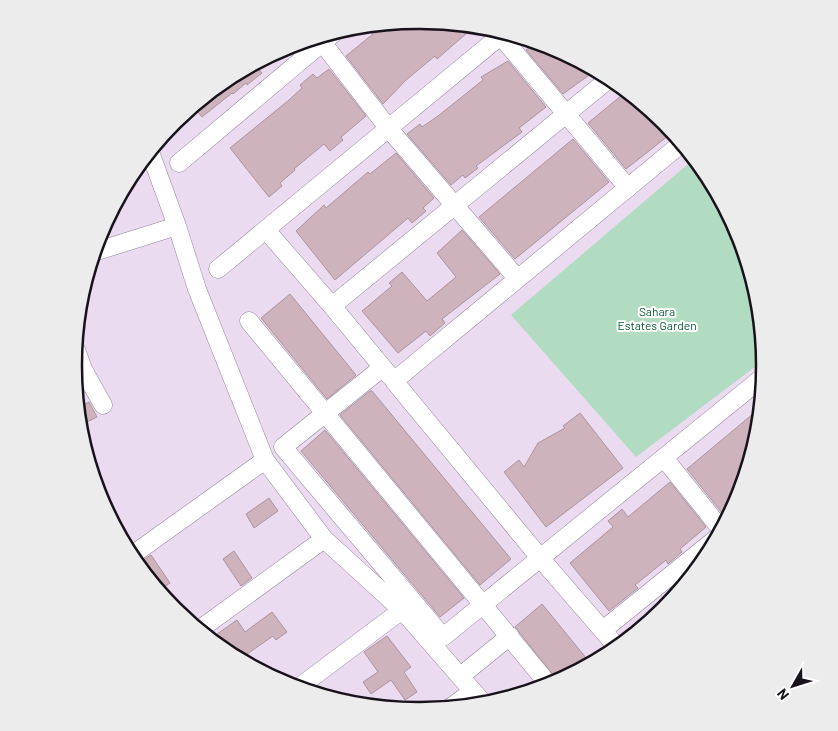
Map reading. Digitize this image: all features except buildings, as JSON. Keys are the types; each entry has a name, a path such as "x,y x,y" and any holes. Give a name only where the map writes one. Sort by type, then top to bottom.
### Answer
{"street":[{"path":"218,269 389,129 494,37"},
{"path":"507,40 628,188"},
{"path":"329,41 389,129 516,278"},
{"path":"179,163 316,45"},
{"path":"332,306 603,84"},
{"path":"394,381 516,278 676,148"},
{"path":"153,159 197,289 264,460 324,539 402,610 478,697"},
{"path":"103,249 177,226"},
{"path":"266,230 332,306 540,559 612,641"},
{"path":"250,321 544,678"},
{"path":"382,368 283,447 443,637 755,382"},
{"path":"82,376 103,405"},
{"path":"664,458 716,523"},
{"path":"138,551 264,460"},
{"path":"205,626 324,539"},
{"path":"603,630 700,552"},
{"path":"306,682 402,610"},
{"path":"468,670 510,636"},
{"path":"462,699 473,691"}],"green space":[{"name":"Sahara Estates Garden","path":"689,164 711,197 738,257 753,322 756,366 636,457 511,315"}]}
